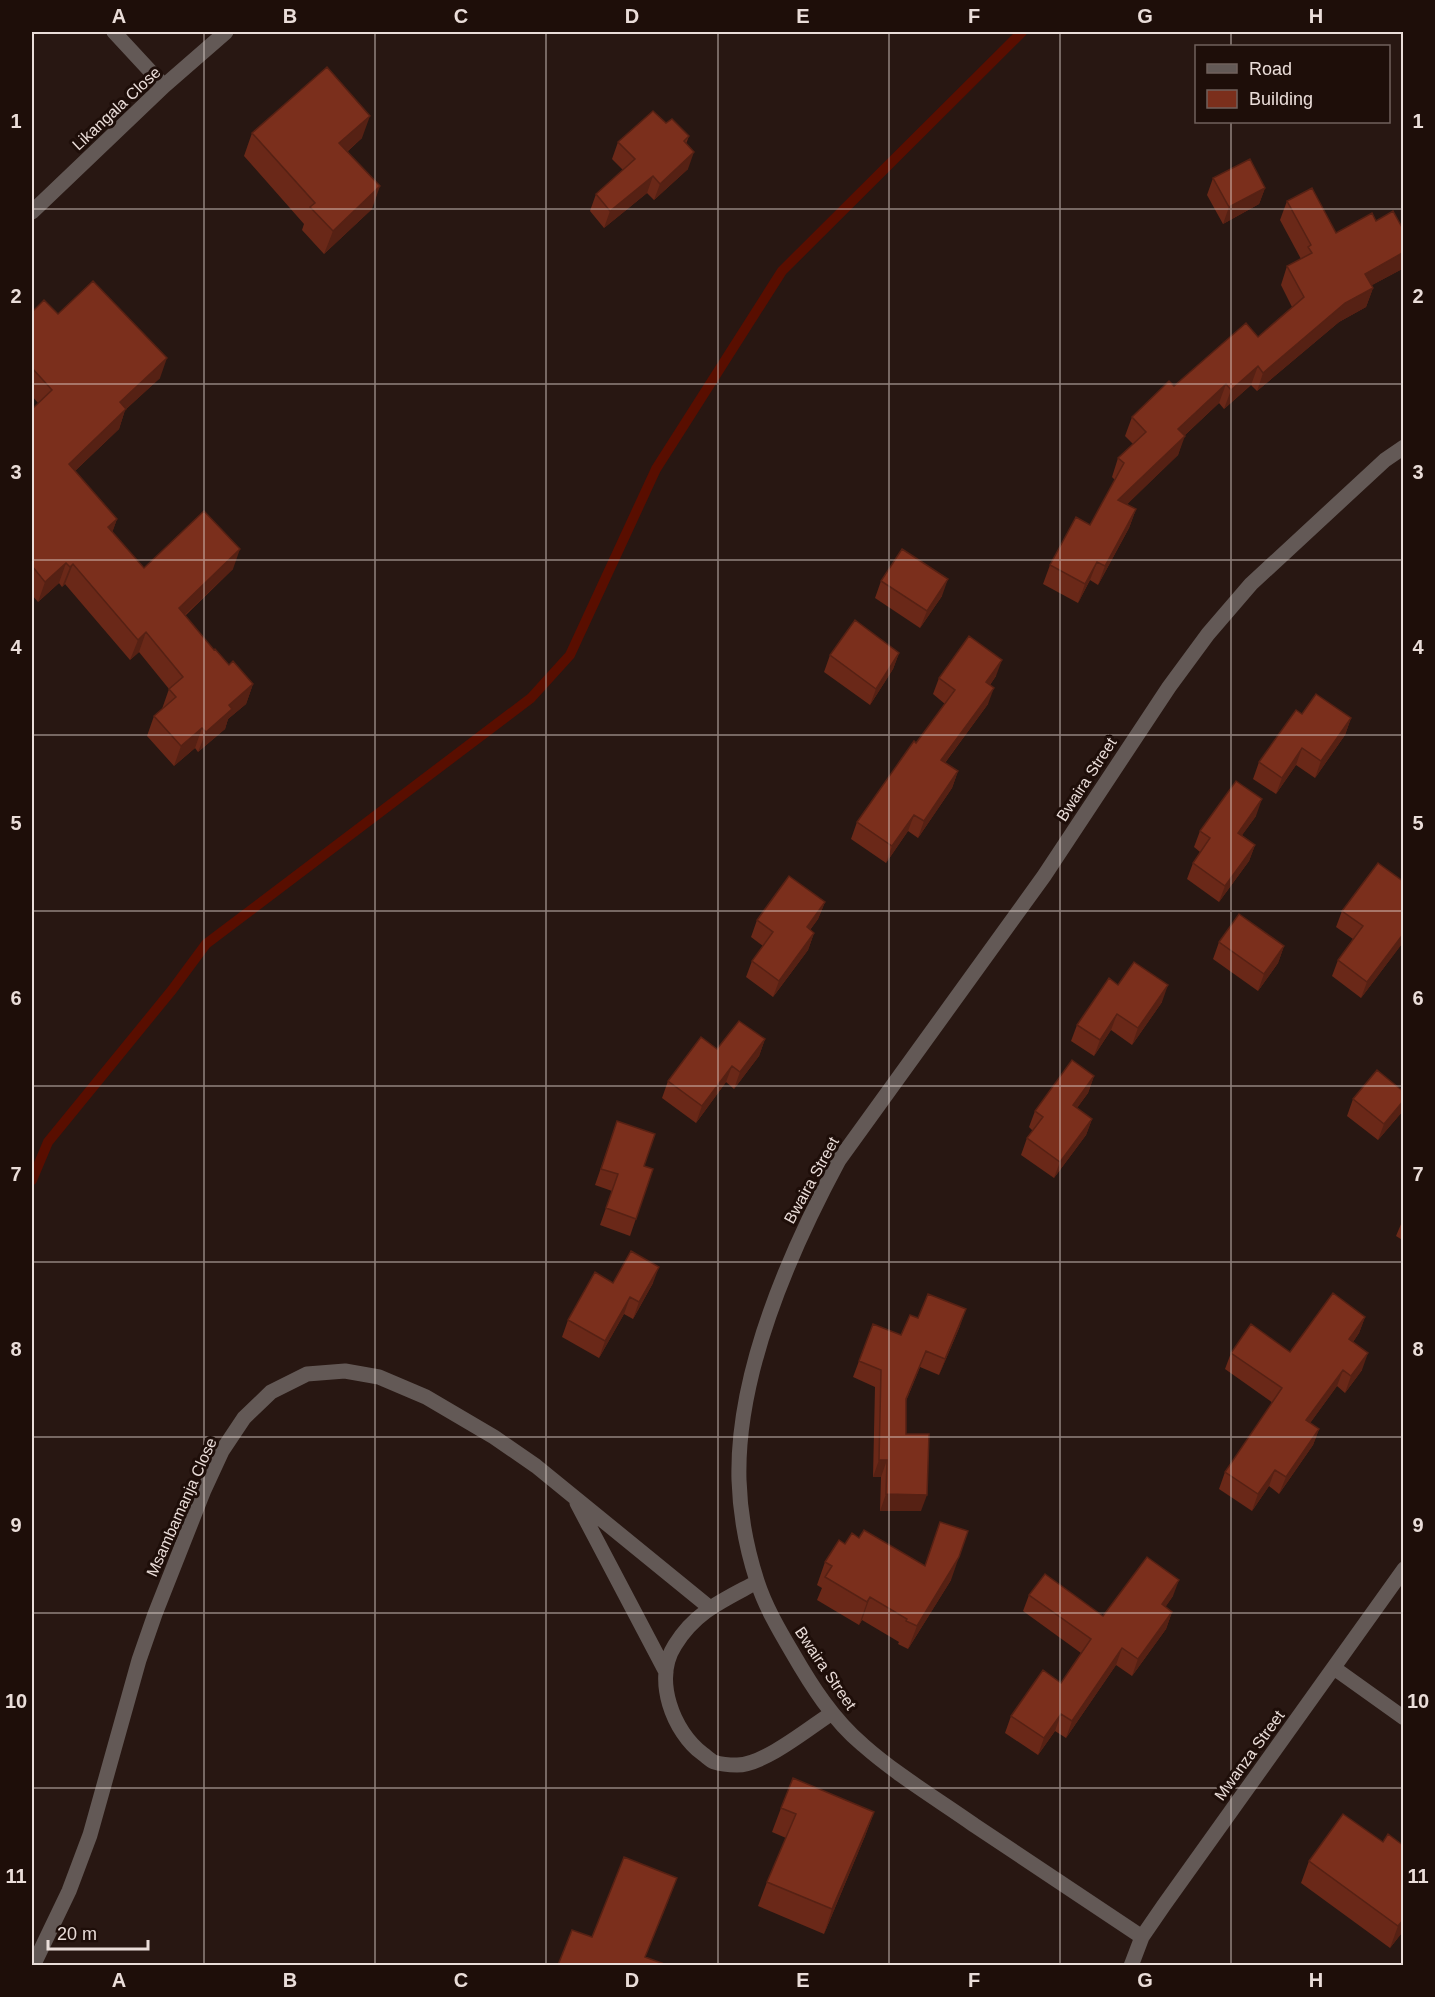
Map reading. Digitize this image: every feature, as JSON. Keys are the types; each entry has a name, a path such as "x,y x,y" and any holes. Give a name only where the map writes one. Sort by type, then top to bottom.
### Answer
{"street":[{"path":"114,32 164,86"},
{"name":"Likangala Close","path":"32,212 164,86 226,32"},
{"name":"Bwaira Street","path":"1142,1937 905,1778 861,1744 832,1713 803,1671 779,1630 757,1582 745,1529 739,1481 741,1436 749,1389 764,1333 786,1269 812,1210 839,1160 1044,876 1169,687 1208,634 1251,584 1385,460 1404,447"},
{"name":"Msambamanja Close","path":"33,1965 69,1891 90,1835 139,1660 204,1490 222,1451 244,1418 271,1392 307,1374 345,1371 379,1377 426,1398 494,1437 536,1466 709,1607"},
{"path":"574,1498 666,1672 669,1703 679,1727 695,1749 713,1762 738,1765 765,1757 832,1713"},
{"name":"Mwanza Street","path":"1131,1965 1142,1937 1404,1569"},
{"path":"666,1672 674,1646 709,1607 757,1582"},
{"path":"1334,1668 1404,1718"}],"building":[{"path":"327,67 370,116 339,143 380,186 333,231 310,207 315,203 252,133"},
{"path":"653,111 666,123 672,119 689,136 684,141 694,152 660,184 653,176 610,211 596,194 635,159 618,142"},
{"path":"1250,159 1265,188 1229,207 1213,178"},
{"path":"1312,188 1336,233 1372,213 1376,221 1393,211 1404,231 1404,252 1365,274 1373,288 1345,303 1263,373 1258,366 1231,390 1226,384 1178,429 1185,436 1118,500 1136,509 1105,566 1097,562 1085,584 1050,565 1076,517 1090,525 1124,463 1118,458 1146,432 1132,417 1169,381 1174,386 1246,323 1258,337 1304,297 1287,266 1312,253 1308,247 1311,245 1287,201"},
{"path":"93,281 167,358 120,402 126,409 69,464 117,519 108,527 144,568 204,511 240,549 179,608 214,650 229,665 233,661 253,684 229,705 232,709 206,732 202,728 181,746 154,716 176,697 169,689 183,677 146,632 138,640 73,564 70,567 66,563 45,582 32,566 32,409 52,390 32,368 32,312 44,300 58,314"},
{"path":"902,549 948,579 927,611 881,581"},
{"path":"855,620 899,653 876,689 830,655"},
{"path":"969,636 1002,660 986,682 994,688 941,760 958,771 924,821 914,815 892,846 857,822 914,741 916,743 955,690 939,678"},
{"path":"1316,694 1351,718 1321,761 1302,748 1282,778 1259,762 1296,710 1302,714"},
{"path":"1236,781 1262,799 1238,833 1255,845 1225,886 1193,863 1210,838 1200,831"},
{"path":"1378,863 1404,882 1404,933 1367,982 1338,960 1363,926 1342,911"},
{"path":"789,876 825,902 807,927 814,933 779,981 752,961 773,932 757,920"},
{"path":"1239,914 1284,946 1264,974 1219,942"},
{"path":"1134,962 1168,985 1138,1028 1117,1014 1100,1040 1077,1025 1109,978 1118,985"},
{"path":"739,1021 765,1039 740,1072 732,1066 702,1106 668,1081 701,1037 717,1049"},
{"path":"1072,1060 1094,1076 1073,1105 1092,1119 1060,1162 1027,1138 1043,1117 1035,1111"},
{"path":"1377,1070 1404,1092 1404,1100 1384,1124 1353,1099"},
{"path":"617,1121 655,1134 644,1166 653,1169 636,1219 606,1208 618,1174 601,1169"},
{"path":"631,1251 659,1267 639,1302 630,1297 605,1341 568,1320 595,1272 613,1283"},
{"path":"1333,1293 1365,1317 1349,1339 1368,1353 1351,1376 1343,1370 1306,1420 1319,1429 1286,1477 1275,1470 1258,1494 1225,1472 1282,1388 1231,1353 1251,1324 1290,1352"},
{"path":"928,1294 966,1309 945,1359 926,1351 906,1399 906,1434 929,1434 927,1495 886,1494 887,1460 879,1460 881,1370 859,1361 873,1324 901,1335 910,1315 918,1318"},
{"path":"940,1522 968,1531 959,1557 917,1626 870,1597 867,1602 825,1577 832,1566 825,1562 839,1540 845,1544 852,1533 859,1538 864,1530 925,1566"},
{"path":"1147,1557 1179,1580 1162,1604 1172,1612 1138,1659 1122,1648 1072,1721 1061,1714 1044,1738 1011,1716 1043,1670 1061,1683 1091,1639 1029,1595 1045,1574 1103,1616"},
{"path":"793,1778 874,1812 832,1909 767,1882 796,1814 781,1808"},
{"path":"1343,1814 1383,1842 1388,1834 1404,1846 1404,1919 1398,1926 1309,1861"},
{"path":"624,1857 677,1878 645,1957 667,1965 558,1965 572,1930 592,1937"}],"waterway":[{"path":"32,1180 48,1142 172,990 206,944 531,698 570,655 656,469 782,271 1022,32"}]}
